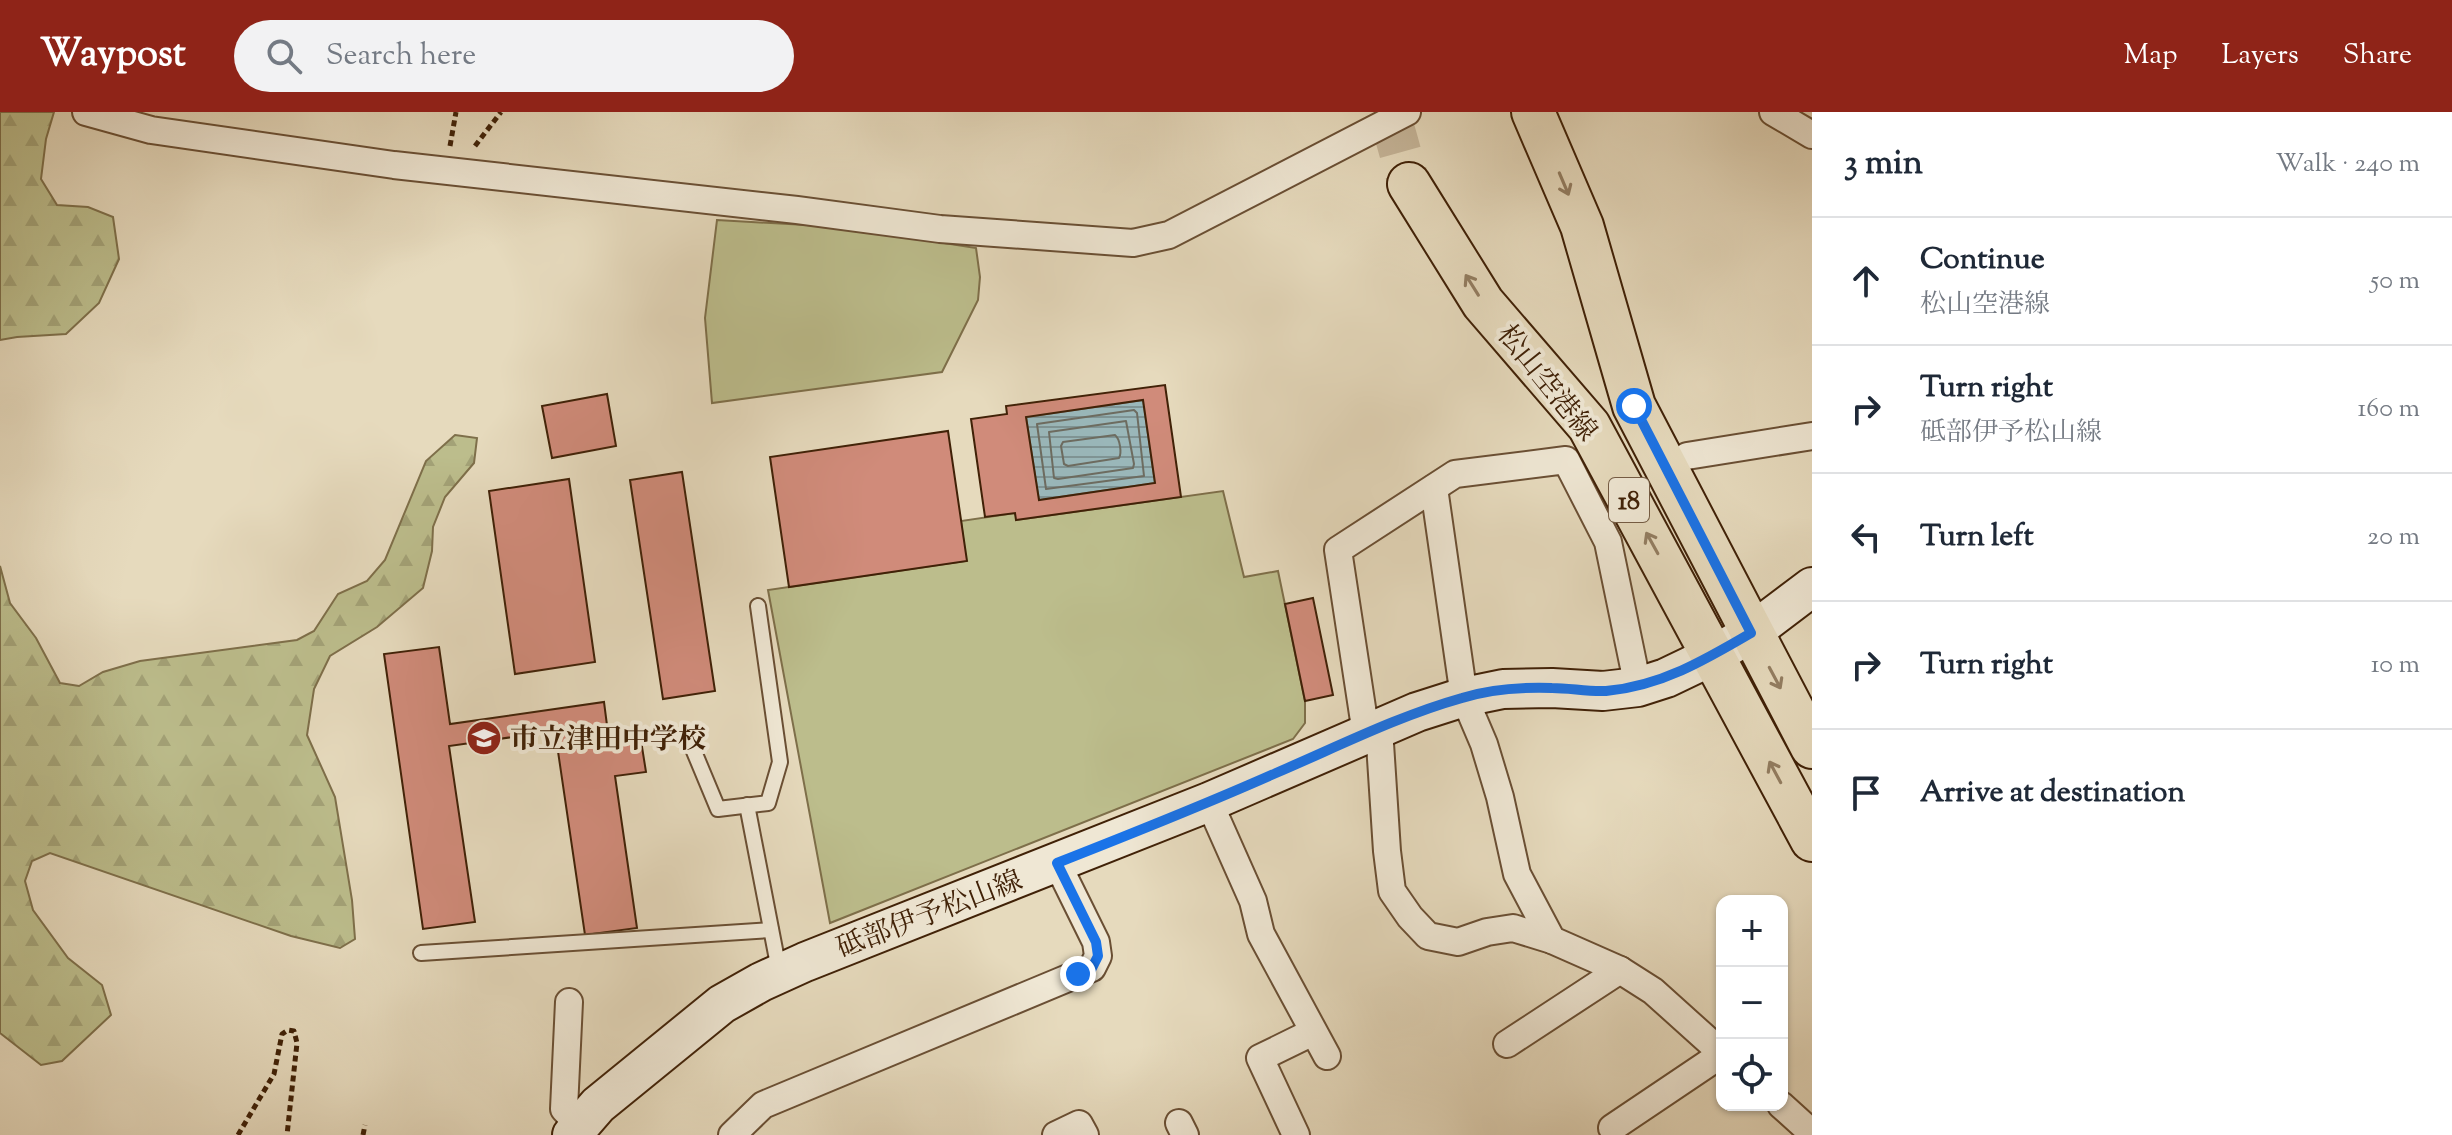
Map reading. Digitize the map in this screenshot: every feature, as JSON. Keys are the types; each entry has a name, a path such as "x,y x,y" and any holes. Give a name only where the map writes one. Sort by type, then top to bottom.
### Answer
{"main road":[{"name":"松山空港線","path":"1533,112 1582,226 1634,406 1812,747"},
{"name":"松山空港線","path":"1409,184 1483,303 1589,426 1812,840"},
{"name":"砥部伊予松山線","path":"575,1130 598,1105 722,1004 779,974 1209,802 1417,712 1503,689 1603,691 1638,687 1666,678 1751,633 1812,587"}],"street":[{"path":"86,112 151,130 455,172 940,229 1133,243 1169,235 1407,112"},
{"path":"1773,112 1812,135"},
{"path":"1687,456 1812,436"},
{"path":"1638,687 1608,542 1566,460 1455,474 1338,550 1372,731 1392,891 1410,917 1428,936 1458,942 1487,932 1513,928 1552,940 1620,970 1653,991 1716,1043"},
{"path":"1434,488 1464,697 1484,744 1500,797 1517,874 1552,940"},
{"path":"1209,802 1253,901 1261,934 1327,1056"},
{"path":"732,1135 763,1105 1092,968 1098,956 1096,942 1057,863"},
{"path":"1507,1044 1620,970"},
{"path":"569,1002 564,1109 575,1130"},
{"path":"1296,1135 1260,1058 1313,1032"},
{"path":"1612,1128 1716,1049"},
{"path":"1788,1111 1812,1133"},
{"path":"1056,1135 1079,1124 1085,1135"}],"lane":[{"path":"688,737 718,809 768,803 780,762 758,606"},
{"path":"747,805 779,974"},
{"path":"421,953 771,930"}],"path":[{"path":"455,172 501,112"},
{"path":"238,1135 274,1074 282,1034 288,1030 294,1031 297,1043 287,1135"},
{"path":"363,1135 365,1125"}],"green space":[{"path":"0,112 54,112 46,139 41,179 57,205 88,207 113,217 119,259 99,303 66,334 0,340"},
{"path":"717,220 842,227 976,248 980,277 978,300 942,372 712,403 705,318"},
{"path":"455,435 477,438 474,463 445,497 433,527 432,551 423,588 377,627 330,656 314,689 307,735 335,797 352,900 355,939 340,948 291,936 50,853 32,861 25,881 33,910 68,958 102,985 111,1015 62,1061 41,1065 0,1033 0,566 10,603 36,638 60,683 79,686 103,672 140,661 297,640 314,631 338,594 367,581 385,560 426,461"},
{"path":"1223,491 1244,577 1278,571 1305,701 1305,723 1293,739 830,923 768,590 966,561 961,521 1015,513 1017,520"}],"water":[{"path":"1143,400 1155,483 1039,500 1026,417"}],"building":[{"path":"1165,385 1181,497 1016,520 1015,513 985,517 971,419 1007,414 1006,406","holes":["1143,400 1155,483 1039,500 1026,417"]},
{"path":"607,394 616,446 552,458 542,406"},
{"path":"948,431 967,561 789,587 770,457"},
{"path":"682,472 715,691 663,699 630,480"},
{"path":"569,479 595,662 515,674 489,491"},
{"path":"1313,598 1333,695 1305,701 1285,604"},
{"path":"439,647 450,724 604,702 608,733 639,728 646,772 615,776 637,928 585,935 555,731 449,746 475,922 423,929 384,654"}],"tunnel":[{"path":"1389,112 1409,184"}],"place":[{"name":"市立津田中学校","path":"484,738"}],"route":[{"path":"1078,974 1092,968 1098,956 1096,942 1057,863 1209,802 1417,712 1503,689 1603,691 1638,687 1674,675 1751,633 1634,406"}]}
